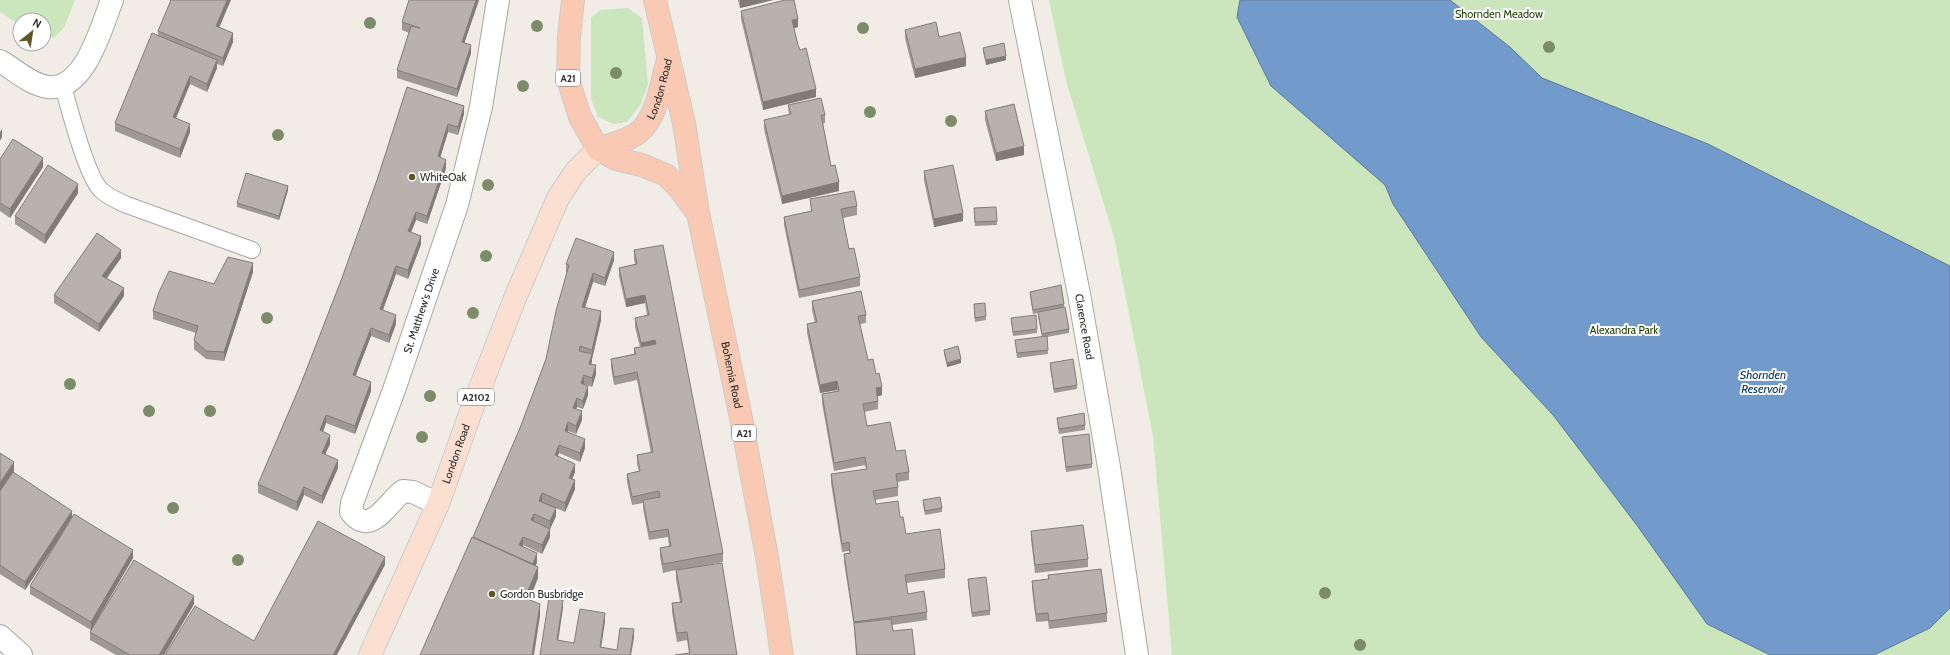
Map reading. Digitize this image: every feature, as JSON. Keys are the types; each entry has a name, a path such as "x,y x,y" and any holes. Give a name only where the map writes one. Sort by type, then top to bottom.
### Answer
{"highway":[{"name":"A21","path":"573,0 569,36 568,79 580,117 598,149"},
{"name":"London Road","path":"598,149 639,132 652,117 668,60 655,0"},
{"name":"Bohemia Road","path":"668,60 684,123 698,214 740,413 768,557 782,655"},
{"name":"Bohemia Road","path":"598,149 616,159 642,165 666,175 680,189 698,214"}],"main road":[{"name":"London Road","path":"370,655 438,504 470,414 558,198 576,171 598,149"}],"street":[{"path":"0,61 34,82 47,87 62,86 71,81 85,66 112,0"},
{"name":"St. Matthew's Drive","path":"438,504 413,492 403,491 378,516 366,522 358,520 351,512 352,503 397,383 457,206 481,107 498,0"},
{"name":"Clarence Road","path":"1020,0 1079,294 1109,467 1137,655"},
{"path":"0,636 21,655"}],"lane":[{"path":"62,86 91,175 100,189 112,198 127,205 252,250"}],"green space":[{"path":"0,0 75,0 64,28 54,38 52,38 52,12 12,12 12,20 0,12"},
{"name":"Alexandra Park","path":"1049,0 1950,0 1950,655 1172,655 1153,436 1114,237 1066,81"},
{"path":"628,8 642,18 648,85 641,104 627,122 614,124 598,117 591,99 591,18 600,10"}],"water":[{"name":"Shornden Reservoir","path":"1240,0 1450,0 1510,47 1542,78 1708,144 1950,266 1950,608 1930,628 1874,655 1770,655 1707,624 1636,524 1553,415 1481,337 1393,204 1385,185 1271,86 1237,17"}],"building":[{"path":"171,0 227,0 216,26 233,33 223,58 158,31"},
{"path":"409,0 476,0 462,42 471,45 457,89 397,70 411,26 420,28 402,22"},
{"path":"785,0 794,0 798,19 792,20 798,45 800,50 806,48 816,89 763,102 741,11"},
{"path":"936,22 939,37 960,32 966,57 915,69 905,30"},
{"path":"152,33 217,60 207,84 190,76 173,117 190,124 180,149 115,123"},
{"path":"1004,43 1006,56 986,60 983,48"},
{"path":"407,87 464,106 458,127 448,124 438,156 446,160 427,216 416,212 408,231 421,236 408,270 396,266 380,309 396,315 389,335 371,328 353,375 371,382 355,426 326,415 320,430 330,435 322,453 338,460 322,496 304,487 297,502 258,484 302,381 342,278 378,177"},
{"path":"821,98 825,115 821,115 831,166 835,165 839,182 782,196 764,120 791,114 788,105"},
{"path":"1014,104 1024,146 996,153 985,111"},
{"path":"13,139 43,158 10,209 0,203 0,159"},
{"path":"48,165 78,184 45,235 15,216"},
{"path":"953,165 963,213 934,219 924,171"},
{"path":"246,173 288,186 279,216 237,203"},
{"path":"854,191 857,206 841,209 849,249 854,248 860,277 799,290 784,217 812,211 810,199"},
{"path":"996,207 997,221 975,222 974,208"},
{"path":"97,233 121,250 102,276 124,288 99,324 54,295"},
{"path":"576,238 614,252 605,278 593,273 582,307 601,311 592,350 580,346 579,351 592,354 589,364 596,365 592,378 584,375 581,383 588,386 583,401 577,398 573,408 582,411 576,426 568,422 565,431 585,439 580,453 559,445 555,455 575,464 569,478 575,480 565,503 542,493 539,501 556,508 550,521 534,514 531,520 550,529 542,545 523,537 519,545 537,553 533,564 473,537 520,428 546,359 556,311 569,265 566,264"},
{"path":"663,245 723,553 663,564 660,548 671,546 668,529 649,532 643,500 660,497 659,491 632,497 627,474 640,471 637,455 653,452 637,372 614,377 611,359 636,354 634,348 656,344 655,340 641,343 635,318 649,315 645,295 626,299 619,268 637,264 634,250"},
{"path":"228,257 253,263 224,352 206,351 194,340 198,326 153,311 159,292 169,271 214,284"},
{"path":"1061,285 1064,304 1033,310 1030,292"},
{"path":"861,291 866,315 858,316 868,360 873,359 876,374 879,373 882,387 876,388 878,401 863,404 867,426 890,422 896,451 905,450 909,472 896,474 898,487 873,491 876,504 898,501 900,517 903,517 906,534 940,529 945,569 905,575 908,594 924,591 927,612 854,622 844,554 850,553 849,542 842,544 831,474 867,469 865,457 834,463 822,394 839,391 837,381 820,385 807,324 817,322 812,301"},
{"path":"985,303 986,316 975,318 974,304"},
{"path":"1065,307 1069,329 1042,334 1038,312"},
{"path":"1036,315 1037,329 1013,332 1011,318"},
{"path":"1047,336 1048,350 1017,353 1015,340"},
{"path":"958,346 961,359 947,363 944,350"},
{"path":"1073,359 1077,385 1054,389 1050,363"},
{"path":"1084,413 1085,425 1059,429 1057,418"},
{"path":"1089,434 1092,464 1066,467 1062,437"},
{"path":"0,453 14,462 0,483"},
{"path":"13,472 72,511 25,582 0,565 0,491"},
{"path":"940,497 942,508 925,511 923,500"},
{"path":"74,514 133,550 91,622 30,586"},
{"path":"318,521 385,557 333,655 165,655 195,606 254,641"},
{"path":"1083,525 1088,559 1035,565 1031,531"},
{"name":"Gordon Busbridge","path":"472,537 538,567 525,598 540,604 532,655 420,655"},
{"path":"134,560 194,596 159,655 130,655 90,632"},
{"path":"722,563 737,655 675,655 690,653 687,632 677,633 672,603 682,602 676,570"},
{"path":"1101,569 1107,613 1049,621 1048,613 1036,614 1032,581 1049,579 1048,575"},
{"path":"986,577 990,610 972,613 968,579"},
{"path":"549,598 563,600 557,640 574,643 580,609 605,613 600,647 617,650 620,628 634,629 630,655 540,655"},
{"path":"891,619 893,631 912,629 915,655 857,655 854,623"}],"place":[{"name":"WhiteOak","path":"412,177"},
{"name":"Gordon Busbridge","path":"492,594"}],"park label":[{"name":"Shornden Meadow","path":"1499,14"}]}
